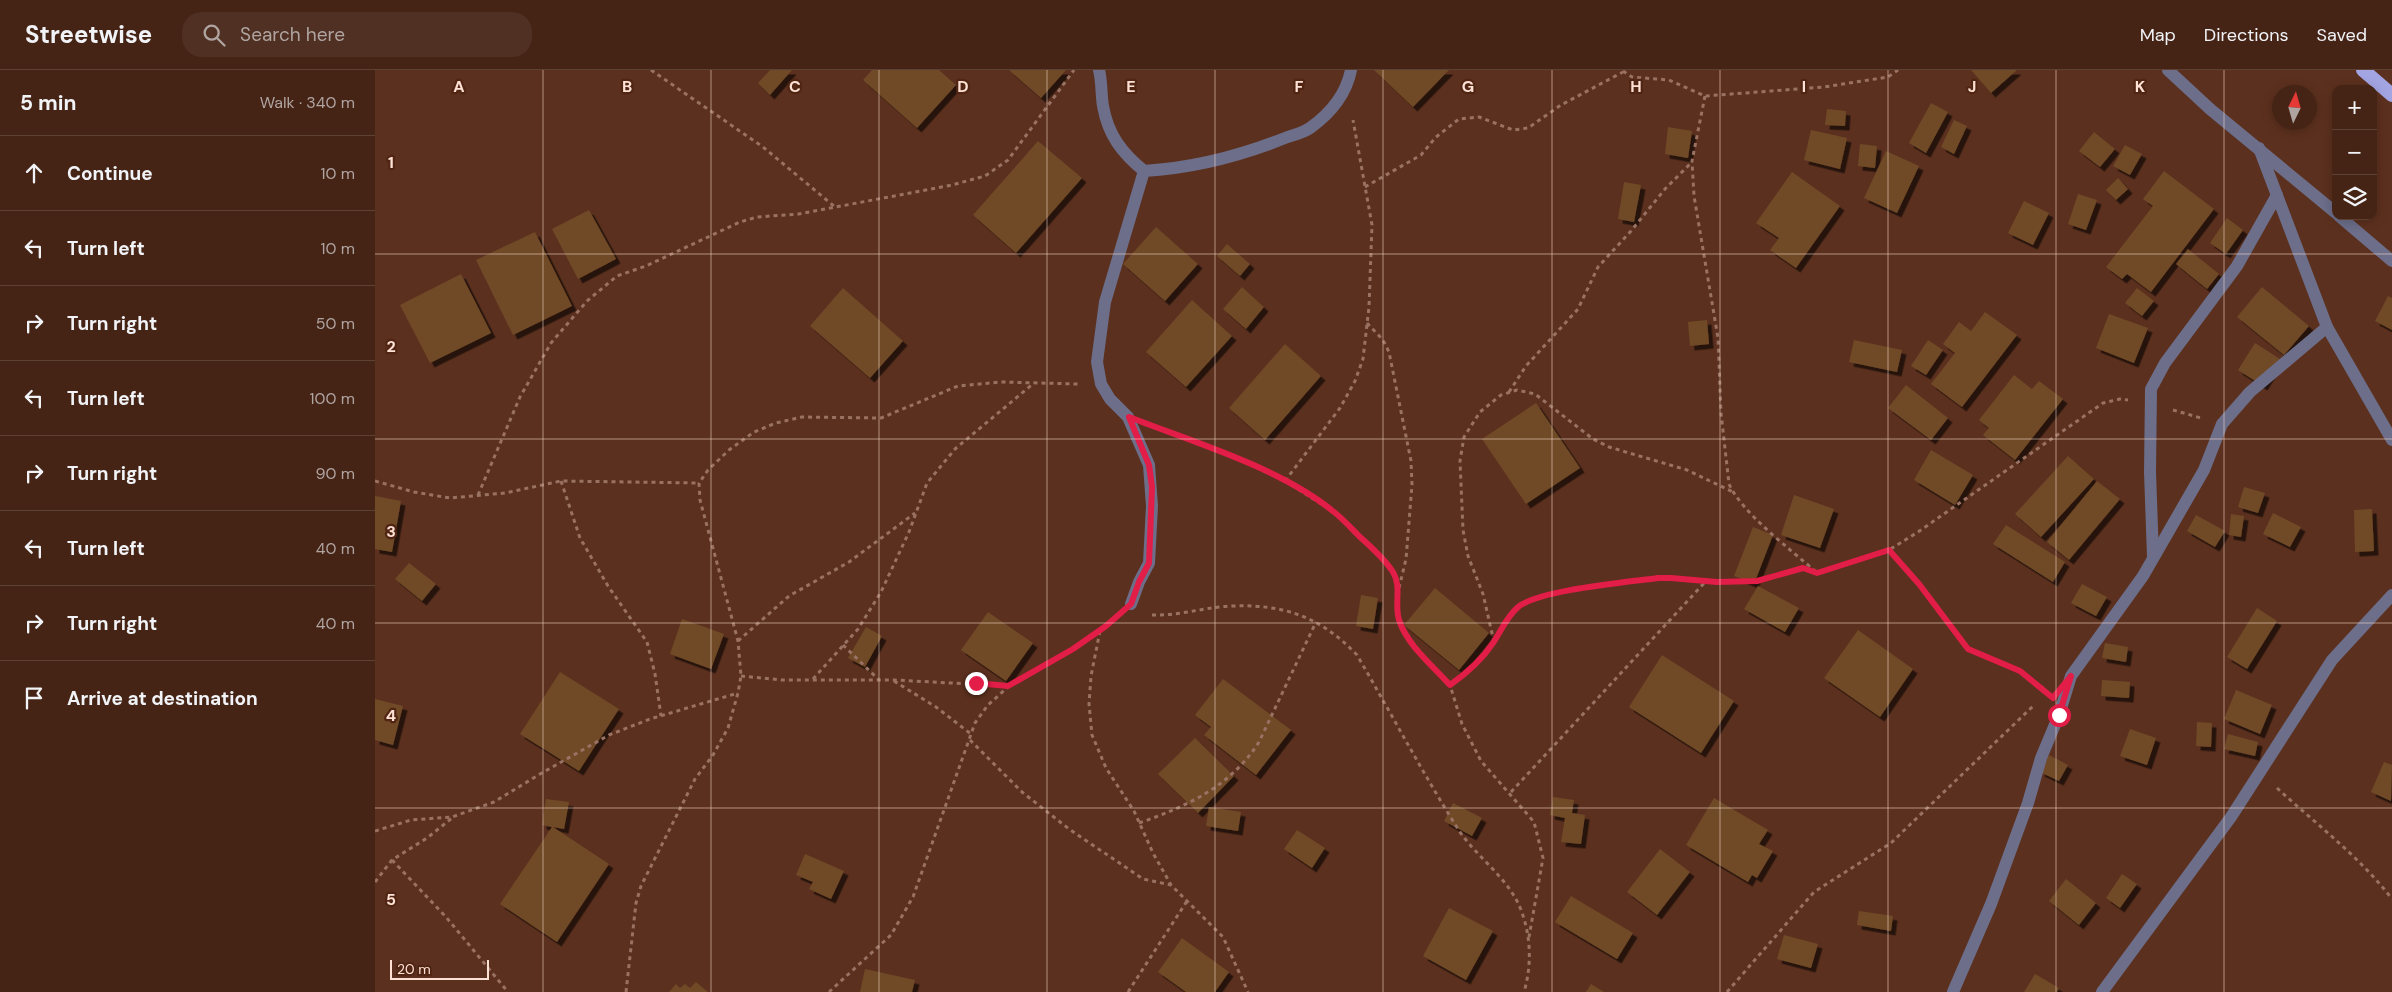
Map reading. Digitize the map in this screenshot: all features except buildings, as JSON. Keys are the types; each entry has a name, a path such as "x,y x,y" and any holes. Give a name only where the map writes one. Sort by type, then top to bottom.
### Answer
{"highway":[{"path":"2363,70 2392,95"}],"street":[{"path":"1099,70 1103,106 1112,137 1127,158 1144,171 1185,168 1262,148 1309,129 1337,104 1347,87 1351,70"},
{"path":"2168,70 2209,109 2332,210"},
{"path":"2259,148 2327,327 2392,440"},
{"path":"1131,604 1139,582 1149,563 1152,487 1149,465 1129,417 1110,399 1101,384 1097,362 1105,302 1144,171"},
{"path":"2153,557 2149,403 2151,389 2165,363 2237,266 2277,195"},
{"path":"2344,220 2392,261"},
{"path":"1953,992 1991,904 2029,803 2041,758 2059,715 2071,676 2143,576 2204,470 2222,424 2250,392 2327,327"},
{"path":"2102,992 2231,817 2333,660 2392,595"}],"path":[{"path":"651,70 763,146 835,207"},
{"path":"478,496 520,397 551,343 587,301 617,276 646,266 740,222 757,217 799,214 952,185 985,176 1008,160 1074,70"},
{"path":"1365,187 1416,158 1436,137 1459,119 1479,117 1513,130 1528,128 1561,105 1623,71 1633,77 1669,80 1705,96 1823,88 1888,77 1898,70"},
{"path":"1285,481 1341,408 1355,381 1363,359 1373,260 1372,234 1347,87"},
{"path":"1705,96 1692,161 1694,196 1719,338 1721,413 1729,484 1733,492 1751,513 1817,573"},
{"path":"1509,393 1526,366 1578,309 1598,267 1631,231 1665,189 1692,161"},
{"path":"1367,322 1383,340 1389,352 1411,461 1412,485 1407,559 1398,594"},
{"path":"626,992 636,903 641,886 695,779 713,755 728,728 741,676 738,641 699,500 699,482 707,470 729,450 754,432 776,423 803,417 881,418 958,386 1001,382 1101,384"},
{"path":"813,680 858,629 881,592 909,532 927,483 955,449 1035,382"},
{"path":"1494,642 1483,594 1468,556 1463,530 1461,461 1464,437 1470,426 1480,412 1501,395 1517,390 1528,391 1535,394 1593,439 1609,447 1687,470 1733,492"},
{"path":"1450,685 1476,666 1512,614 1518,607 1529,600 1554,594 1658,578 1706,581 1757,581 1803,568 1817,573 1889,550 2103,403 2119,399 2149,403 2222,424"},
{"path":"1129,417 1234,457 1285,481 1334,512 1384,559 1397,580 1397,611 1402,627 1414,645 1450,685 1462,724 1481,761 1511,792 1535,822 1543,858 1529,937 1528,979 1524,992"},
{"path":"375,480 414,492 450,498 505,493 561,481 699,482"},
{"path":"561,481 580,538 608,586 647,642 661,716"},
{"path":"738,641 789,596 849,562 915,512"},
{"path":"1889,550 1919,584 1968,649 2020,671 2053,698 2071,676"},
{"path":"1511,792 1706,581"},
{"path":"829,992 891,935 913,898 975,723 988,705 1008,686 1073,649 1100,630 1131,604"},
{"path":"1148,615 1167,616 1232,606 1287,609 1316,622 1341,638 1357,655 1459,830 1506,886 1520,908 1529,937"},
{"path":"1139,823 1187,806 1226,779 1248,760 1259,742 1316,622"},
{"path":"1100,630 1091,676 1089,704 1093,735 1106,768 1139,823 1171,884 1223,937 1247,992"},
{"path":"843,645 879,680"},
{"path":"741,676 782,680 894,680 1008,686"},
{"path":"894,680 936,707 971,734"},
{"path":"375,831 411,820 452,817 494,802 609,735 661,716 738,693"},
{"path":"1727,992 1814,892 1891,843 2031,708 2038,704"},
{"path":"969,740 1022,792 1069,829 1143,879 1171,884"},
{"path":"2260,772 2362,865 2392,899"},
{"path":"375,882 392,860 427,838 452,817"},
{"path":"392,860 446,917 508,992"},
{"path":"1128,992 1187,901"}],"route":[{"path":"976,683 1008,686 1073,649 1106,626 1131,604 1139,582 1149,563 1152,487 1149,465 1136,439 1129,417 1234,457 1285,481 1334,512 1384,559 1397,580 1397,611 1402,627 1414,645 1450,685 1476,666 1494,642 1506,621 1518,607 1529,600 1554,594 1658,578 1717,582 1757,581 1803,568 1817,573 1889,550 1919,584 1968,649 1987,659 2020,671 2039,684 2053,698 2071,676 2059,715"}]}
